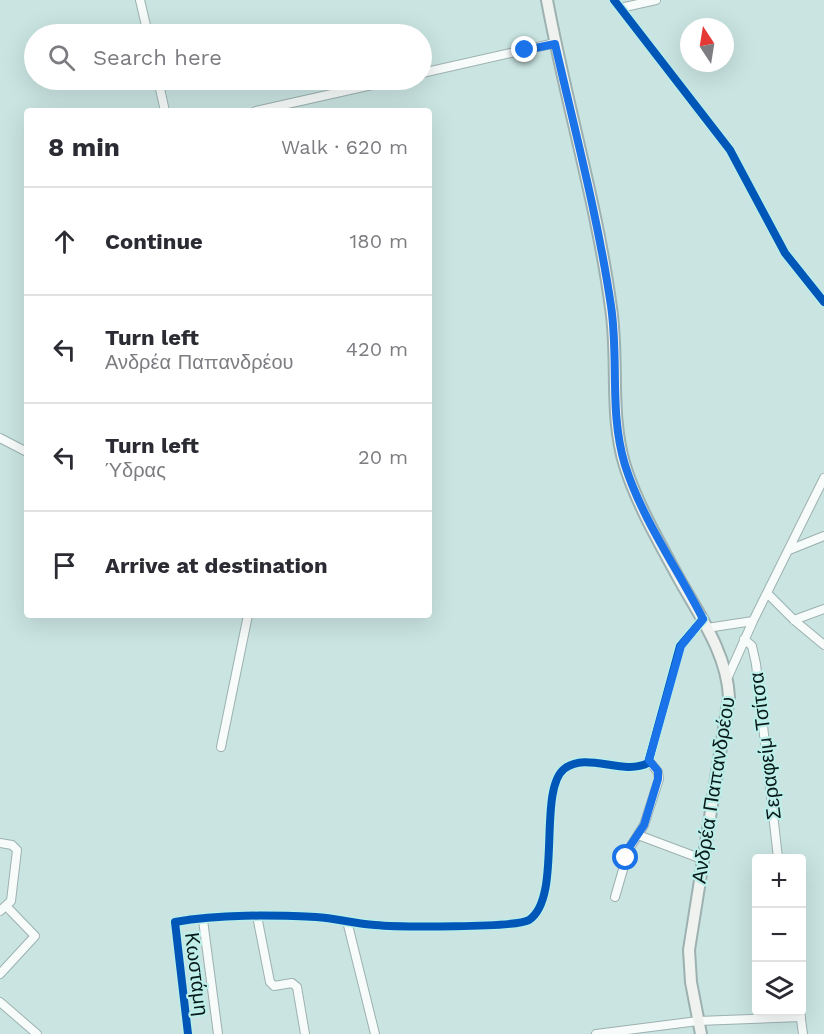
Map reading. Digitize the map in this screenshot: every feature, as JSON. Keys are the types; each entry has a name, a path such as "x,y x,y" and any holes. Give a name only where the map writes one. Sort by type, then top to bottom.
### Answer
{"main road":[{"name":"Ανδρέα Παπανδρέου","path":"546,0 604,261 612,309 615,405 622,454 638,495 705,623 727,679 729,697 689,950 691,982 701,1034"}],"street":[{"path":"140,0 146,24"},
{"path":"614,0 730,150 785,253 824,302"},
{"path":"620,8 656,0"},
{"path":"432,71 555,44"},
{"path":"160,90 164,108"},
{"path":"269,108 349,90"},
{"path":"0,438 24,450"},
{"path":"727,679 744,639 824,478"},
{"path":"789,550 824,536"},
{"path":"768,594 824,645"},
{"path":"794,620 824,609"},
{"path":"221,747 247,618"},
{"path":"218,1034 203,920 256,916 317,917 386,926 503,926 524,923 538,912 543,900 554,789 560,772 578,764 635,767 647,764 681,646 705,623 753,621"},
{"name":"Σεραφείμ Τσίτσα","path":"744,639 750,642 753,650 778,854"},
{"path":"615,897 628,849 644,825 658,779 658,771 649,760"},
{"path":"638,835 702,859"},
{"path":"0,843 12,845 17,850 10,901 4,909 35,936 0,974"},
{"path":"256,916 270,982 274,986 295,984 305,1034"},
{"name":"Κωστάμη","path":"188,1034 173,925 178,921 203,920"},
{"path":"347,921 375,1034"},
{"path":"0,1002 37,1034"},
{"path":"596,1034 698,1021 772,1016"},
{"path":"801,1016 803,1034"}],"cycle path":[{"path":"614,0 730,150 785,253 824,302"},
{"path":"188,1034 175,922 227,916 263,916 316,917 406,926 480,926 520,923 529,920 539,908 545,890 552,799 556,781 564,769 583,762 627,767 648,763 680,646 703,619"}],"route":[{"path":"525,50 555,44 604,261 612,309 615,405 622,454 633,485 678,576 703,619 694,626 684,640 675,664 649,760 658,771 658,779 644,825 628,849 626,858"}]}
